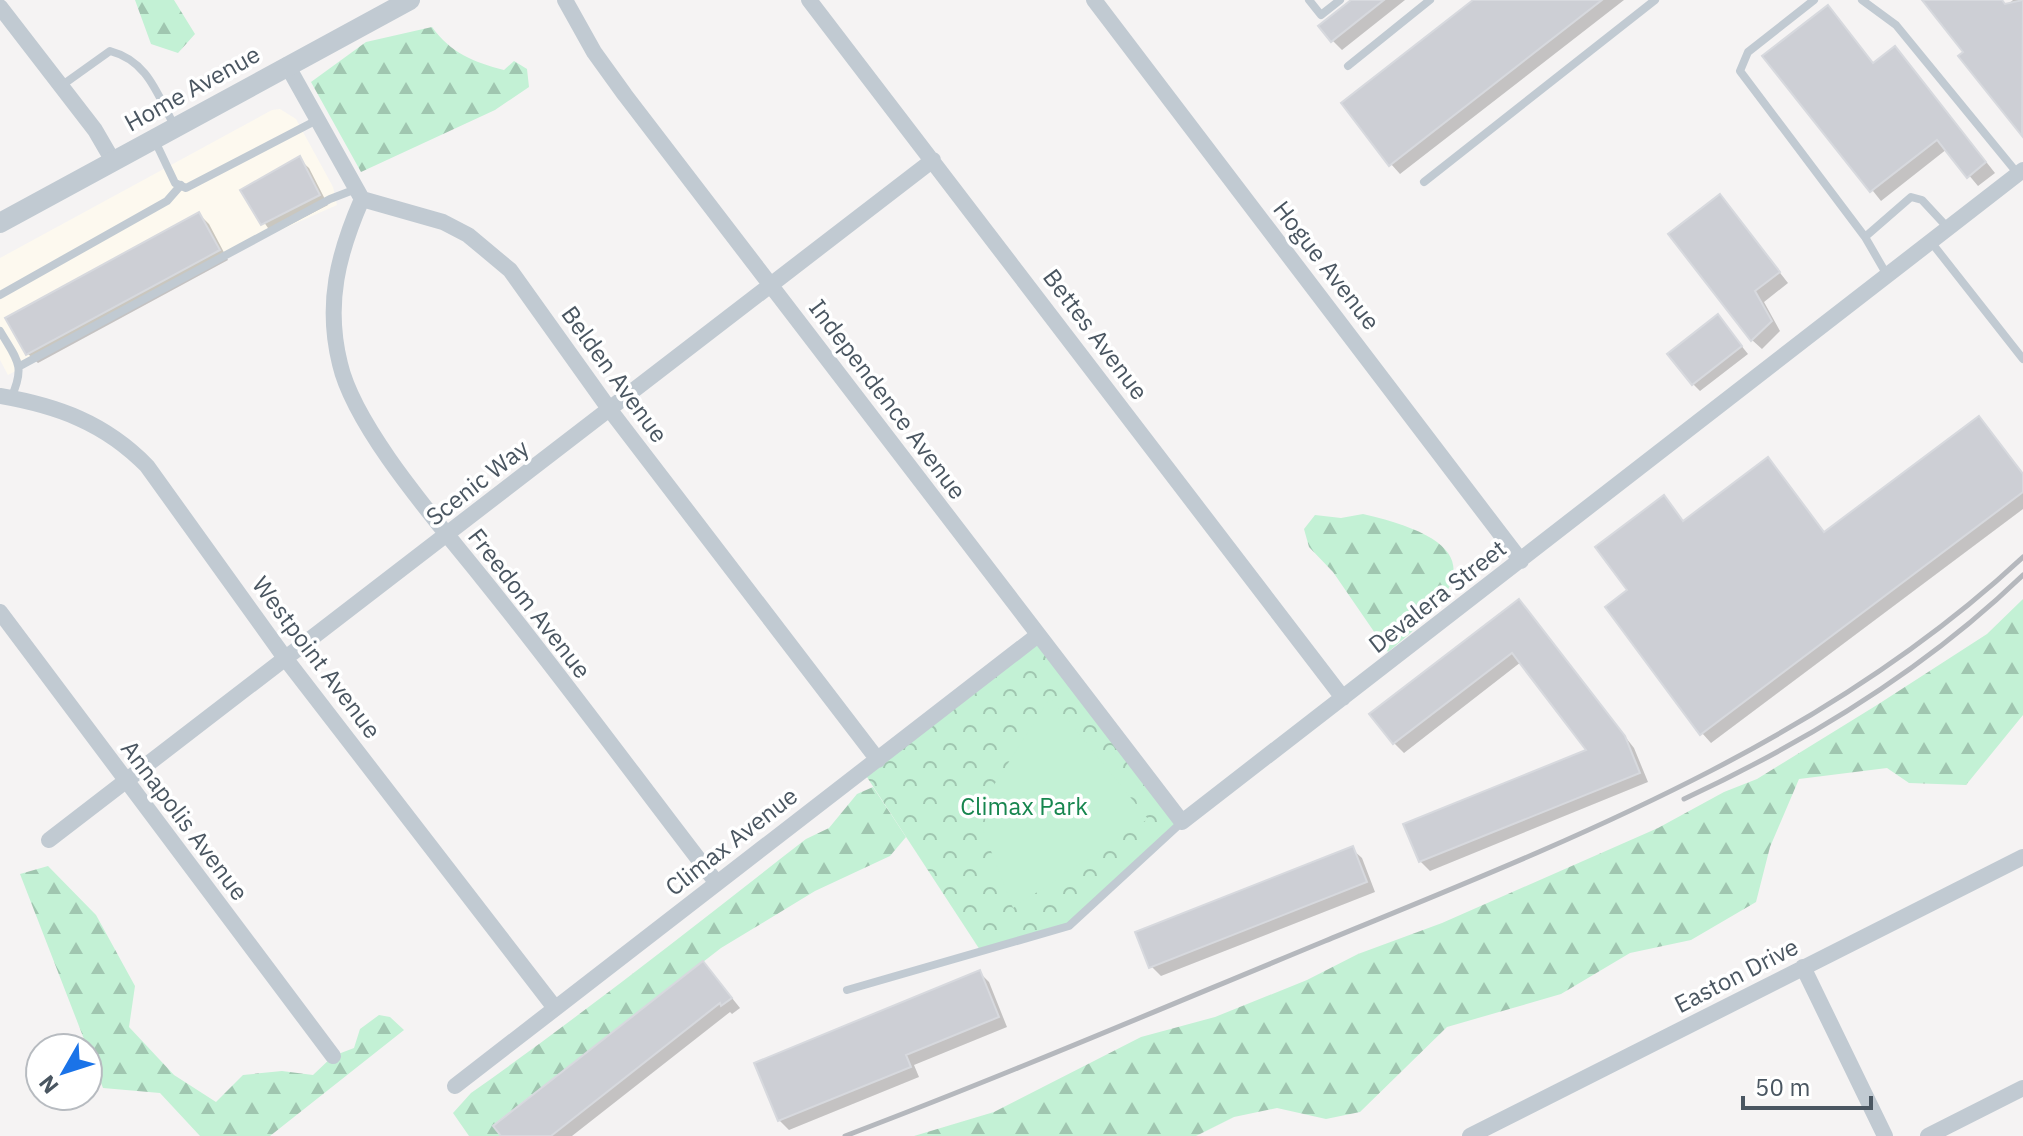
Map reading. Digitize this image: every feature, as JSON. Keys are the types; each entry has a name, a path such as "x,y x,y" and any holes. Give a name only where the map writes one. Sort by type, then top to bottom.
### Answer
{"street":[{"name":"Home Avenue","path":"0,223 410,0"},
{"name":"Independence Avenue","path":"565,0 594,52 1182,822"},
{"name":"Bettes Avenue","path":"809,0 1343,698"},
{"name":"Hogue Avenue","path":"1094,0 1521,561"},
{"path":"0,7 95,130 113,161"},
{"path":"287,65 359,194"},
{"name":"Scenic Way","path":"49,840 933,160"},
{"name":"Devalera Street","path":"1182,822 2020,172"},
{"name":"Belden Avenue","path":"359,194 443,222 491,252 527,291 610,410 878,760"},
{"name":"Freedom Avenue","path":"359,194 336,276 332,312 340,363 360,413 447,536 716,882"},
{"name":"Westpoint Avenue","path":"6,397 70,412 133,451 167,491 195,536 285,658 555,1008"},
{"name":"Annapolis Avenue","path":"0,612 333,1056"},
{"name":"Climax Avenue","path":"455,1086 1038,635"},
{"name":"Easton Drive","path":"1470,1136 2023,857"},
{"path":"1803,967 1885,1136"},
{"path":"1928,1136 2023,1088"}],"lane":[{"path":"1309,0 1321,15 1340,0"},
{"path":"1348,66 1430,0"},
{"path":"1424,182 1655,0"},
{"path":"1814,0 1748,52 1740,71 1865,237 1871,253 1888,275"},
{"path":"1862,0 1896,25 2020,172"},
{"path":"61,86 110,51 129,56 142,68 175,127"},
{"path":"153,139 175,183 186,188 318,120"},
{"path":"0,295 167,201 181,185"},
{"path":"20,366 330,199 359,194"},
{"path":"1865,237 1911,197 1922,200 1948,228"},
{"path":"1931,242 2023,359"},
{"path":"0,331 20,366 21,376 6,397"},
{"name":"Devalera Street","path":"847,990 1069,926 1182,822"}],"shaded area":[{"path":"280,109 296,119 333,187 337,205 251,243 8,375 0,360 0,258 272,110"}],"green space":[{"path":"135,0 174,0 195,34 178,53 151,44"},
{"path":"432,27 455,50 482,64 504,70 514,61 527,69 529,87 495,110 361,172 311,82 366,42"},
{"path":"1363,514 1402,525 1430,538 1447,552 1454,567 1450,585 1438,605 1388,652 1333,572 1309,547 1304,529 1315,515 1341,518"},
{"path":"2023,599 2023,715 1966,785 1909,783 1887,768 1799,779 1770,847 1756,902 1691,940 1630,953 1561,994 1447,1027 1360,1112 1326,1119 1277,1108 1234,1117 1196,1136 914,1136 994,1112 1141,1037 1215,1017 1307,980 1358,954 1442,923 1658,828 1724,792 1757,779 1877,705 1987,634"},
{"name":"Climax Park","path":"1038,635 1182,822 1069,926 980,950 863,771"},
{"path":"1050,698 1148,819 1013,908 983,830 992,788"},
{"path":"873,787 906,837 890,856 815,891 721,948 493,1125 501,1136 469,1136 453,1113 471,1093 598,1000 806,839 829,828 857,794"},
{"path":"48,866 96,915 135,986 129,1027 174,1075 216,1102 243,1075 282,1071 313,1075 333,1056 354,1048 360,1029 379,1015 390,1017 404,1030 270,1136 200,1136 160,1093 104,1088 104,1032 81,1032 20,874"}],"building":[{"path":"1351,0 1384,0 1331,42 1318,26"},
{"path":"1473,0 1602,0 1389,166 1341,103"},
{"path":"1922,0 2002,0 2005,4 2023,0 2022,136 1958,56 1963,52"},
{"path":"1828,5 1873,63 1895,46 1986,162 1967,178 1937,140 1870,192 1762,56"},
{"path":"300,156 320,195 261,225 240,190"},
{"path":"1720,194 1780,272 1755,291 1772,321 1751,341 1668,234"},
{"path":"199,212 220,250 26,355 5,318"},
{"path":"1718,314 1742,346 1692,385 1667,354"},
{"path":"1979,416 2023,474 2023,492 1700,735 1605,607 1627,590 1595,547 1664,495 1683,521 1768,457 1824,532"},
{"path":"1519,599 1625,736 1640,773 1419,862 1403,824 1586,750 1512,653 1393,744 1369,714"},
{"path":"1353,846 1367,882 1149,968 1135,932"},
{"path":"703,961 732,998 721,1006 720,1003 551,1136 501,1136 493,1126"},
{"path":"980,970 999,1017 906,1055 911,1067 778,1121 754,1063"}],"railway":[{"path":"845,1136 1025,1065 1510,864 1692,780 1780,733 1865,681 1946,622 2023,557"},
{"path":"1684,799 1775,753 1863,701 1946,642 2023,575"}]}
